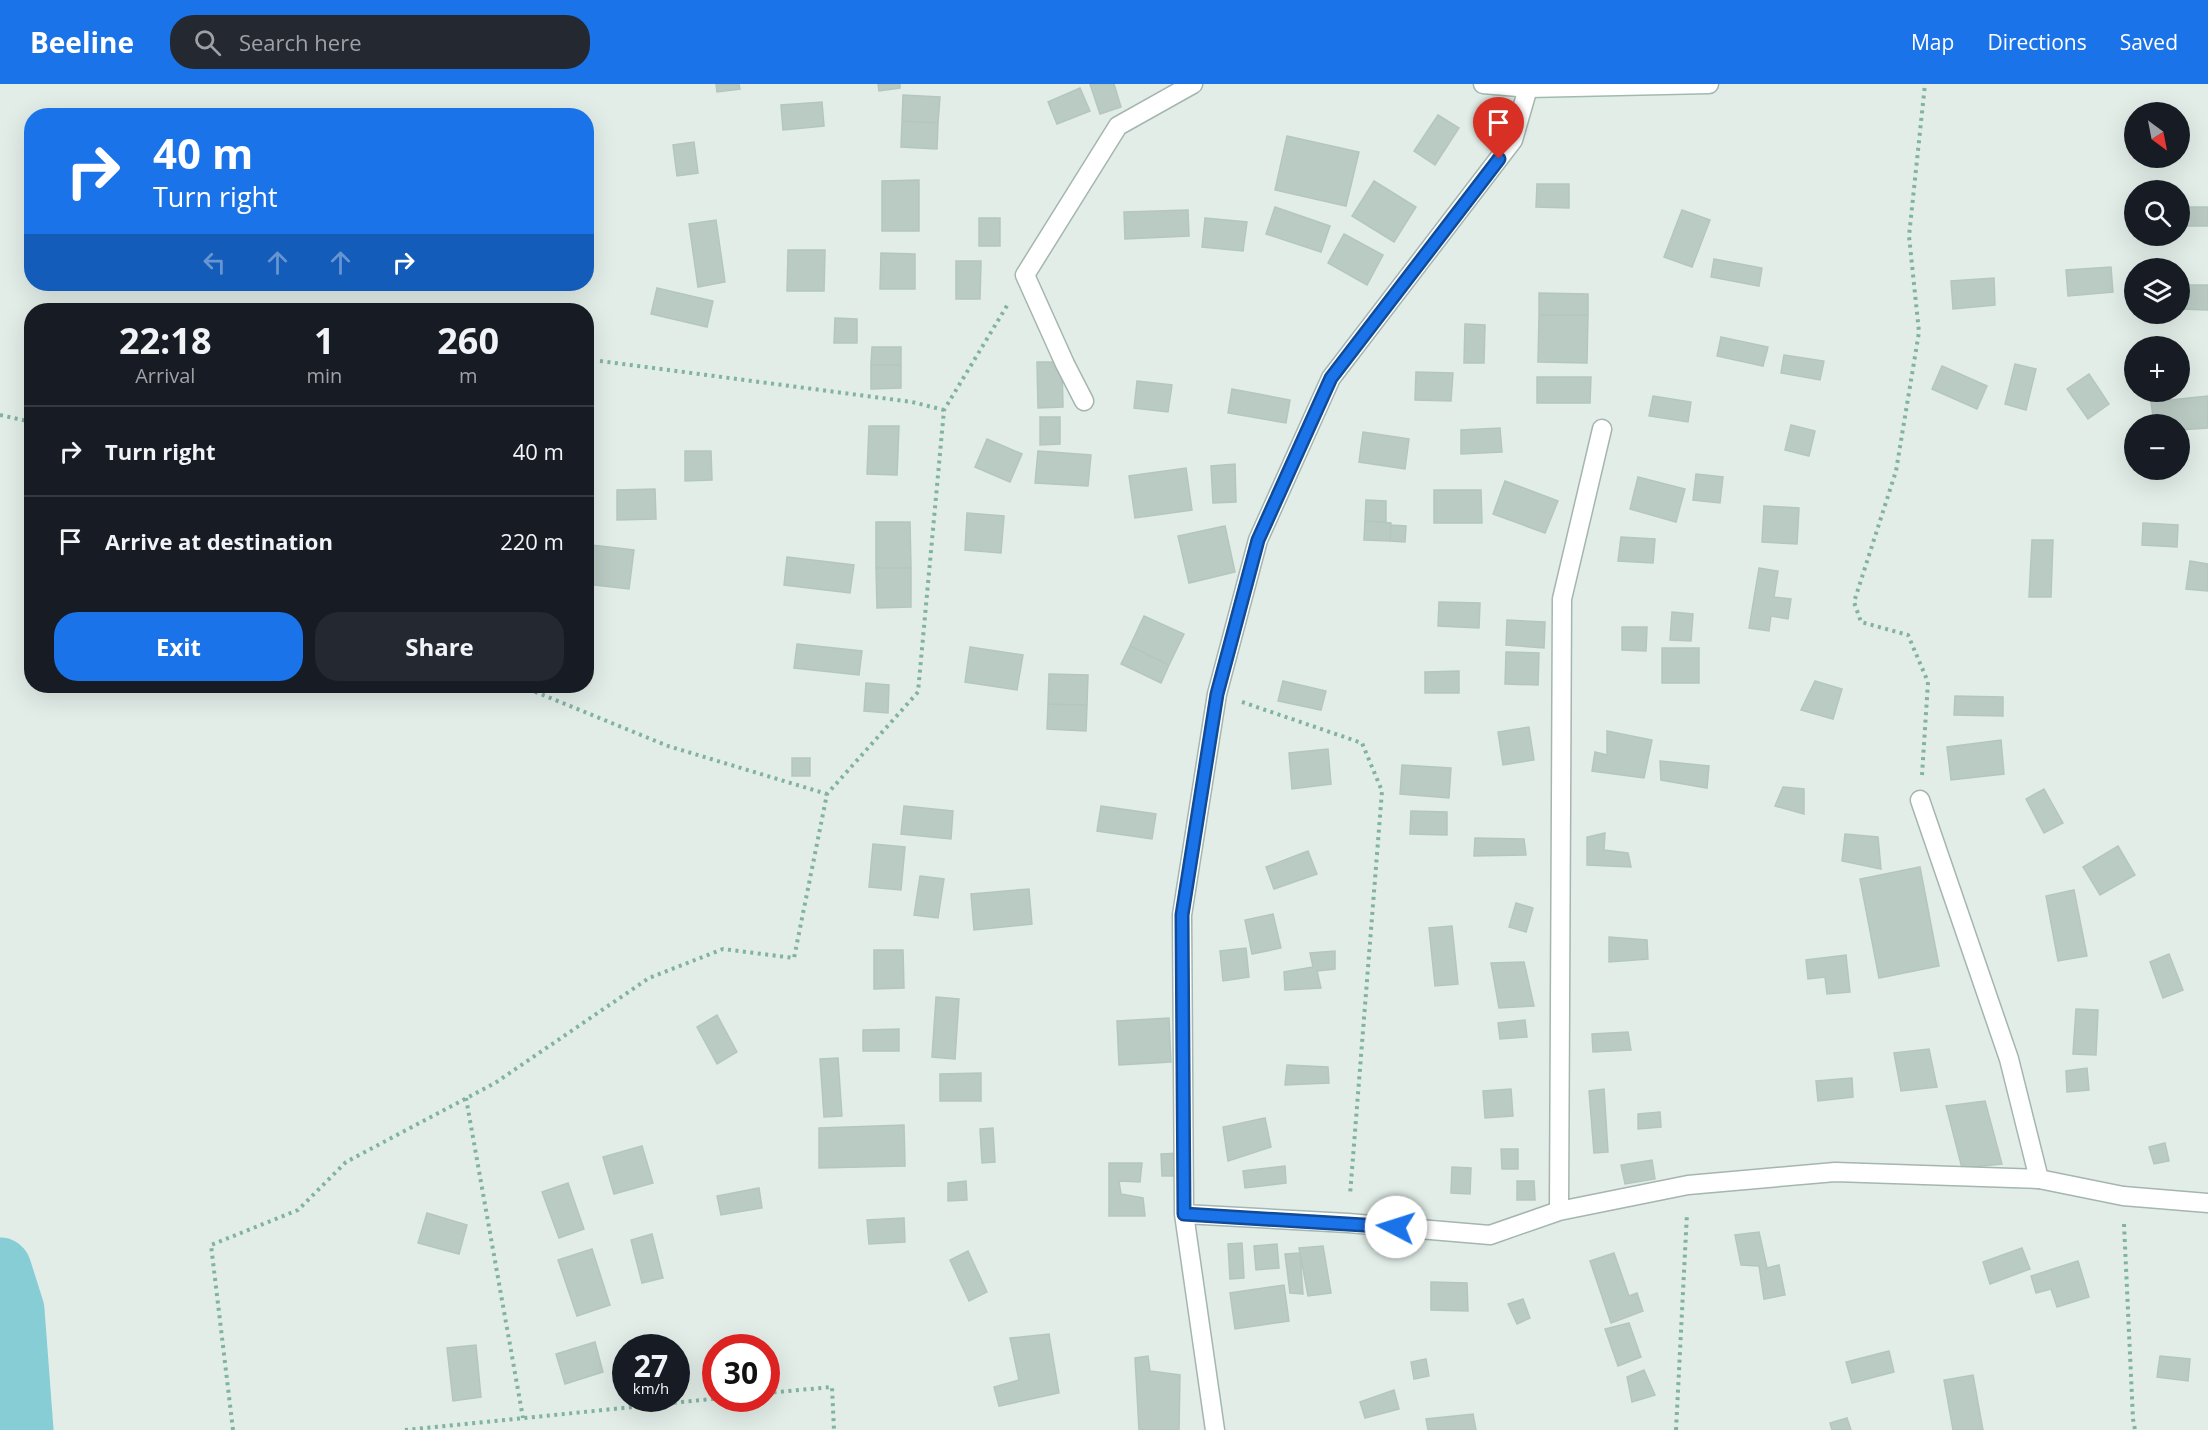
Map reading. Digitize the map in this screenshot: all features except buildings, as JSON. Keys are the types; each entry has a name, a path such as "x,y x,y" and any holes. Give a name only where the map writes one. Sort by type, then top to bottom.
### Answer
{"street":[{"path":"1084,401 1025,274 1118,126 1193,84"},
{"path":"1484,84 1528,86 1709,84"},
{"path":"1215,1430 1184,1214 1182,915 1217,694 1258,540 1331,378 1513,141 1528,86"},
{"path":"1559,1211 1562,599 1602,429"},
{"path":"1920,800 2009,1059 2039,1179"},
{"path":"1184,1214 1348,1223 1490,1235 1559,1211 1688,1185 1835,1172 2039,1179 2123,1196 2208,1203"}],"path":[{"path":"1920,800 1928,682 1908,635 1861,622 1854,602 1896,471 1919,332 1909,236 1925,84"},
{"path":"233,1430 211,1245 298,1210 346,1162 495,1083 649,978 723,949 794,958 826,794 918,692 944,410 1025,274"},
{"path":"600,361 912,402 944,410"},
{"path":"0,415 24,420"},
{"path":"538,693 668,746 826,794"},
{"path":"1217,694 1362,743 1382,791 1348,1223"},
{"path":"466,1098 523,1418"},
{"path":"1676,1430 1688,1185"},
{"path":"2123,1196 2135,1430"},
{"path":"780,1393 832,1387 834,1430"},
{"path":"405,1430 702,1400"}],"waterway":[{"path":"0,1269 13,1310 22,1430"}],"route":[{"path":"1396,1227 1184,1214 1182,915 1217,694 1258,540 1331,378 1499,159"}]}
